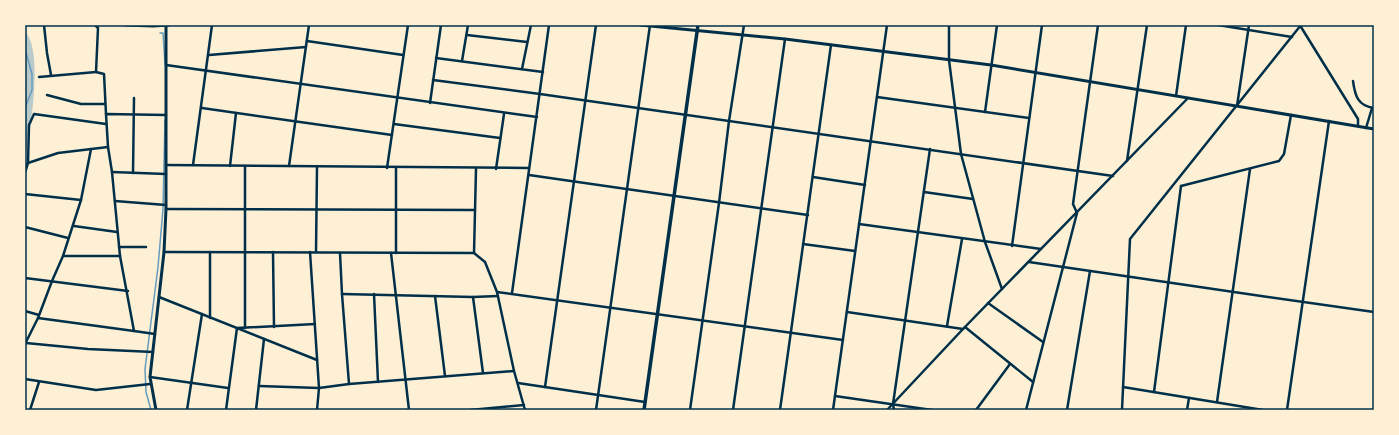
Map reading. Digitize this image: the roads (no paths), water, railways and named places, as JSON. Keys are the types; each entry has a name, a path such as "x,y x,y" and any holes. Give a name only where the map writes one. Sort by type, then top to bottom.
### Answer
{"main road":[{"path":"644,410 698,25"}],"street":[{"path":"44,25 51,75"},
{"path":"95,25 98,28 96,72"},
{"path":"126,25 168,26 166,65 166,209 164,252 150,378 156,410"},
{"path":"194,165 212,25"},
{"path":"289,166 309,25"},
{"path":"387,168 408,25"},
{"path":"430,103 441,25"},
{"path":"462,61 468,25"},
{"path":"522,69 531,25"},
{"path":"512,293 549,25"},
{"path":"545,387 596,25"},
{"path":"640,25 785,39 991,65 1374,129"},
{"path":"596,410 650,25"},
{"path":"690,410 729,121 744,25"},
{"path":"833,410 887,25"},
{"path":"949,25 949,60 962,154 985,242 1002,289"},
{"path":"985,112 997,25"},
{"path":"1012,246 1042,25"},
{"path":"1026,410 1077,213 1073,204 1098,25"},
{"path":"1126,162 1147,25"},
{"path":"1176,96 1186,25"},
{"path":"1218,25 1293,37"},
{"path":"1237,106 1249,25"},
{"path":"1122,410 1130,239 1301,26 1358,118 1358,126"},
{"path":"467,35 527,42"},
{"path":"733,410 785,39"},
{"path":"307,41 404,55"},
{"path":"780,410 831,45"},
{"path":"209,56 306,47"},
{"path":"436,58 543,72"},
{"path":"166,65 504,114 537,117"},
{"path":"39,77 96,72 104,74 106,124 117,232 134,331"},
{"path":"433,80 1023,162 1113,176"},
{"path":"1353,81 1356,96 1360,102 1366,107 1373,108 1366,128"},
{"path":"47,95 81,104 105,104"},
{"path":"877,96 1029,118"},
{"path":"133,173 134,98"},
{"path":"887,410 988,303 1189,98"},
{"path":"202,108 392,135"},
{"path":"230,166 236,113"},
{"path":"25,173 28,163 29,125 34,114 106,124"},
{"path":"106,114 167,115"},
{"path":"496,169 504,114"},
{"path":"1181,186 1279,161 1284,154 1291,114"},
{"path":"1287,410 1329,121"},
{"path":"394,124 500,138"},
{"path":"25,166 28,163 58,153 108,147"},
{"path":"91,149 81,200 74,226 68,238 63,256 38,318 26,344 153,352"},
{"path":"894,410 893,404 930,149"},
{"path":"166,165 476,169 530,168"},
{"path":"245,166 245,328"},
{"path":"316,252 317,167"},
{"path":"396,168 396,253"},
{"path":"474,253 476,169"},
{"path":"1216,402 1250,169"},
{"path":"112,172 166,174"},
{"path":"529,175 808,215"},
{"path":"813,177 865,185"},
{"path":"1154,392 1181,186 1177,181"},
{"path":"924,192 973,200"},
{"path":"25,194 81,200"},
{"path":"114,201 166,205"},
{"path":"166,209 475,210"},
{"path":"859,224 1041,249"},
{"path":"74,226 117,232"},
{"path":"25,227 68,238"},
{"path":"947,326 962,239"},
{"path":"804,244 855,251"},
{"path":"119,247 146,247"},
{"path":"164,252 474,253 485,262 497,292 514,371 525,410"},
{"path":"210,252 210,318"},
{"path":"273,252 274,327"},
{"path":"310,252 319,388 317,410"},
{"path":"340,253 349,384"},
{"path":"391,253 409,410"},
{"path":"63,256 120,256"},
{"path":"1029,262 1233,291 1268,298 1303,301 1374,312"},
{"path":"1067,410 1090,271"},
{"path":"25,278 128,291"},
{"path":"497,292 843,340"},
{"path":"342,294 473,297 498,296"},
{"path":"374,294 378,382"},
{"path":"435,296 445,376"},
{"path":"159,297 317,360"},
{"path":"473,297 483,373"},
{"path":"988,303 1043,342"},
{"path":"25,311 39,314"},
{"path":"847,312 964,328 1033,382"},
{"path":"187,410 202,314"},
{"path":"38,318 154,334"},
{"path":"237,328 315,324"},
{"path":"226,410 237,328"},
{"path":"256,410 264,339"},
{"path":"976,410 1010,364"},
{"path":"259,386 319,388 349,384 514,371"},
{"path":"150,378 192,382 228,388"},
{"path":"25,379 96,390 150,384"},
{"path":"30,410 39,382"},
{"path":"518,383 645,402"},
{"path":"1123,387 1262,410"},
{"path":"835,396 932,410"},
{"path":"1187,410 1189,398"},
{"path":"470,410 524,405"}],"waterway":[{"path":"160,33 163,33 165,64"},
{"path":"25,49 32,74 32,90 25,108"},
{"path":"151,410 146,392 145,369 158,267 163,209 165,120"}]}
